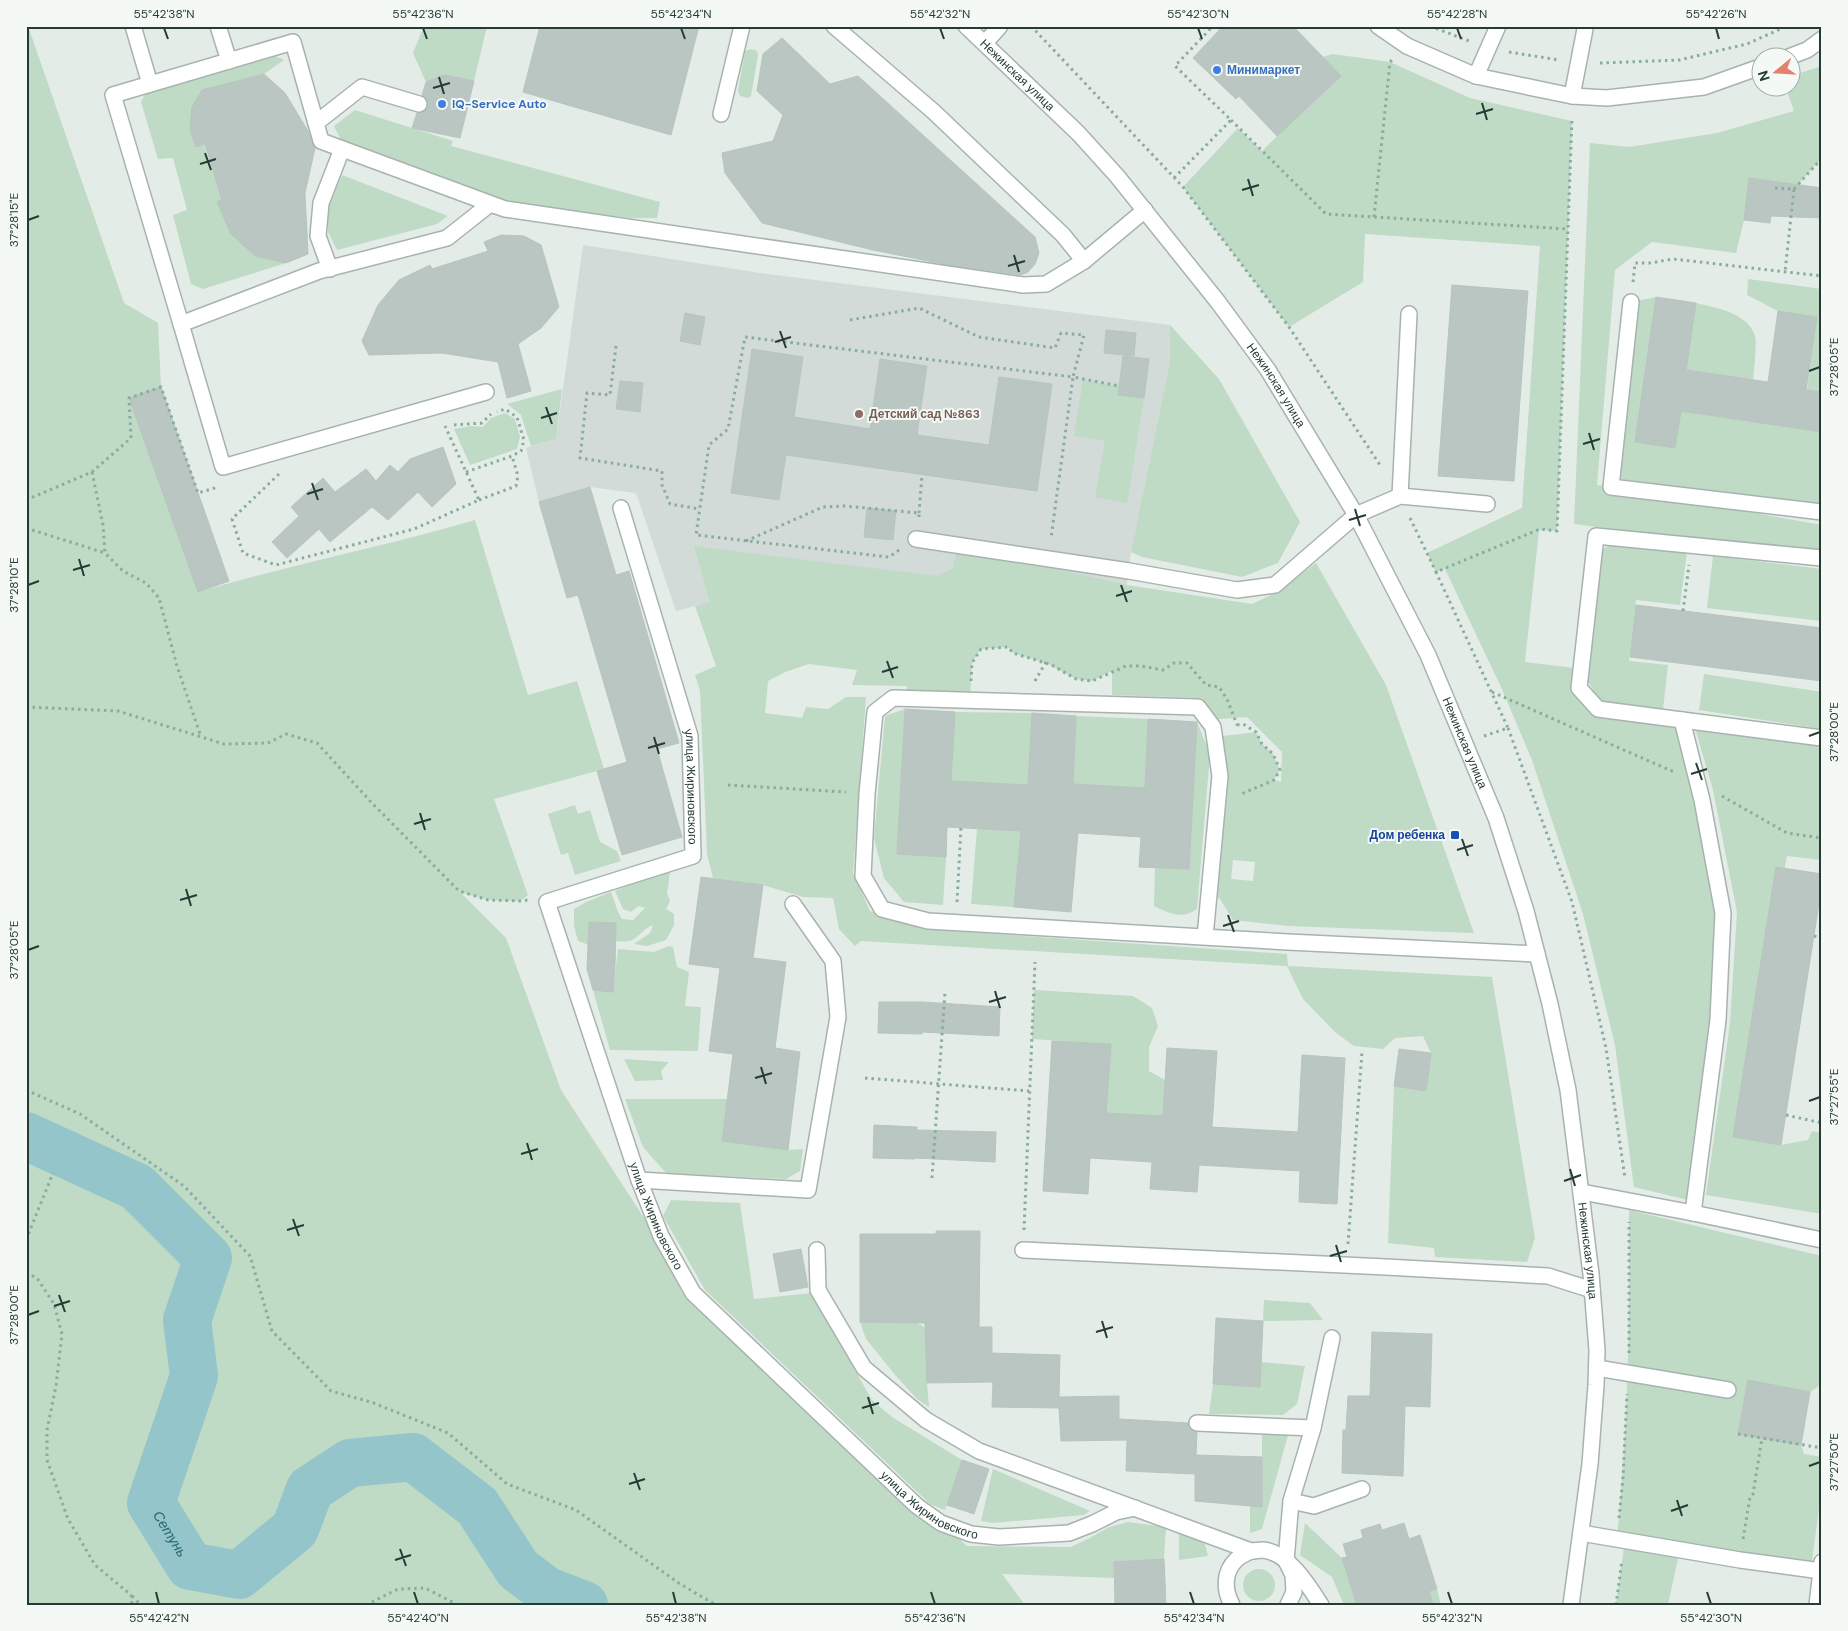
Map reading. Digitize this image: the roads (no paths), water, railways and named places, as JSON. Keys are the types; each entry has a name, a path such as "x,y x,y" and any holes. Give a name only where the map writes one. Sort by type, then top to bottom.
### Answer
{"street":[{"path":"133,26 150,84"},
{"path":"218,26 229,61"},
{"path":"721,114 742,26"},
{"path":"834,26 934,112 1063,235 1084,261"},
{"name":"Нежинская улица","path":"966,26 1078,133 1145,210 1218,302 1268,370 1356,515 1428,656 1496,818 1526,911 1550,1004 1568,1090 1582,1192 1592,1290 1596,1368 1590,1464 1571,1605"},
{"path":"985,43 1000,26"},
{"path":"1378,26 1406,46 1476,76 1572,96 1607,98 1704,87 1750,71"},
{"path":"1476,76 1498,26"},
{"path":"1572,96 1585,29"},
{"path":"1800,53 1822,39"},
{"path":"486,392 223,467 113,95 293,42 321,141 505,210 1023,285 1046,284 1084,261 1145,210"},
{"path":"316,123 362,88 419,104"},
{"path":"330,268 318,236 321,203 342,149"},
{"path":"181,324 330,268 447,238 490,204 505,210"},
{"path":"1631,302 1611,487 1822,512"},
{"path":"1400,496 1409,314"},
{"path":"916,539 1237,590 1275,585 1356,515 1400,496 1486,504"},
{"name":"улица Жириновского","path":"621,508 690,736 693,856 547,902 639,1180 661,1236 693,1293 917,1506 941,1523 971,1534 999,1536 1069,1533 1116,1512 1135,1508"},
{"path":"1822,558 1596,536 1579,688 1598,709 1822,738"},
{"path":"1205,937 1220,776 1213,727 1198,707 893,698 875,712 867,794 863,876 882,909 928,921 1205,937 1537,954"},
{"path":"1682,720 1702,800 1723,913 1718,1020 1693,1213"},
{"path":"639,1180 808,1190 838,1018 833,961 793,904"},
{"path":"1582,1192 1822,1240"},
{"path":"818,1250 818,1290 864,1368 926,1420 979,1451 1251,1551"},
{"path":"1023,1250 1548,1276 1592,1290"},
{"path":"1288,1605 1294,1592 1293,1575 1286,1561 1291,1502 1313,1428 1332,1338"},
{"path":"1596,1368 1728,1390"},
{"path":"1197,1423 1313,1428"},
{"path":"1291,1502 1314,1506 1362,1489"},
{"path":"1581,1533 1740,1560 1821,1566 1816,1605"},
{"path":"1232,1605 1226,1588 1227,1572 1237,1559 1251,1551 1263,1550 1276,1553 1286,1561 1305,1580 1321,1605"}],"waterway":[{"name":"Сетунь","path":"26,1136 137,1187 208,1258 187,1320 194,1376 151,1503 190,1566 239,1575 295,1529 310,1489 350,1463 413,1457 477,1506 518,1569 547,1591 584,1605"}],"place":[{"name":"Минимаркет","path":"1217,70"},
{"name":"IQ-Service Auto","path":"442,104"},
{"name":"Детский сад №863","path":"859,414"},
{"name":"Дом ребенка","path":"1455,835"}]}
